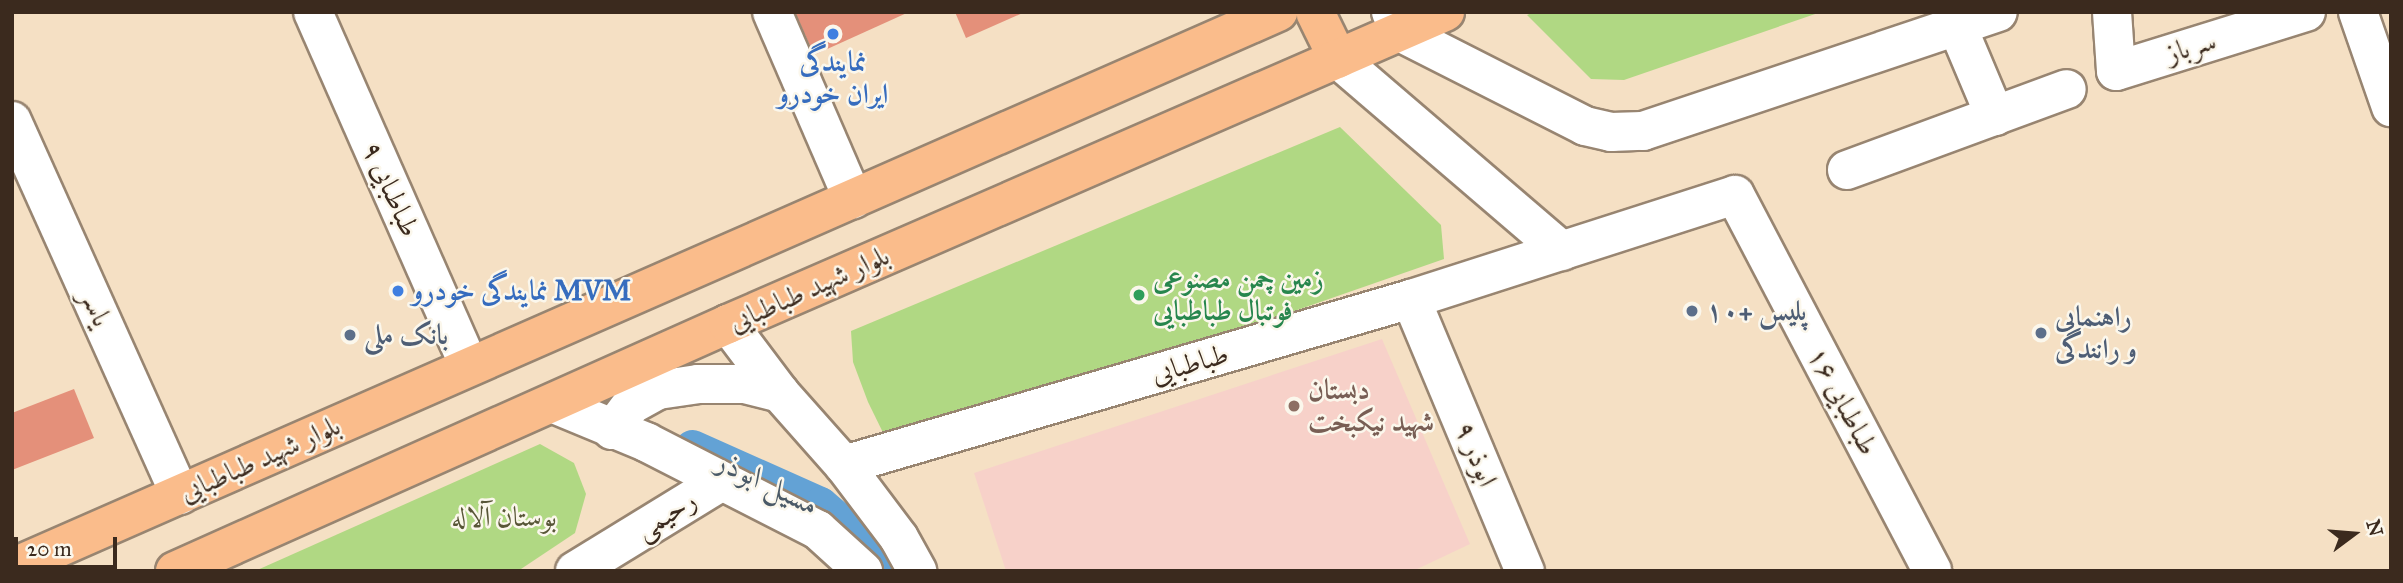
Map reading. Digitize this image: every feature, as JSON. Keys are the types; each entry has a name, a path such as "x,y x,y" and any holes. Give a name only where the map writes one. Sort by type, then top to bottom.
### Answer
{"main road":[{"name":"بلوار شهید طباطبایی","path":"12,568 469,365 1278,12"},
{"path":"1315,12 1338,59"},
{"name":"بلوار شهید طباطبایی","path":"175,571 729,324 1338,59 1395,22 1445,12"}],"street":[{"name":"طباطبایی ۹","path":"313,12 469,365"},
{"path":"772,12 853,199"},
{"path":"1395,22 1585,126 1611,132 1643,131 1998,12"},
{"name":"سرباز","path":"2112,12 2116,71 2195,29 2306,12"},
{"path":"2358,12 2391,107"},
{"path":"1956,26 1995,116"},
{"path":"1338,59 1562,251"},
{"path":"1847,170 2067,89"},
{"name":"یاسر","path":"12,121 180,495"},
{"name":"طباطبایی","path":"844,464 1411,299 1735,195"},
{"name":"طباطبایی ۱۶","path":"1735,195 1932,571"},
{"name":"ابوذر ۹","path":"1411,299 1525,571"},
{"path":"729,324 780,393 844,464 899,538 917,571"},
{"path":"612,430 631,405 658,390 698,384 745,384 780,393"},
{"path":"554,404 646,442 818,530 863,571"},
{"name":"رحیمی","path":"575,571 720,482"}],"shaded area":[{"name":"دبستان شهید نیکبخت","path":"1382,339 1470,544 1413,571 1006,571 974,473"}],"green space":[{"path":"1534,12 1821,12 1624,80 1591,79 1527,15"},
{"name":"زمین چمن مصنوعی فوتبال طباطبایی","path":"1340,127 1441,225 1444,259 892,451 868,402 853,362 851,331"},
{"name":"بوستان آلاله","path":"540,444 574,463 586,494 575,533 518,571 255,571"}],"building":[{"name":"نمایندگی ایران خودرو","path":"795,12 909,12 814,55"},
{"name":"نمایندگی ایران خودرو","path":"955,12 1025,12 966,38"},
{"path":"74,389 94,438 12,470 12,413"}],"waterway":[{"name":"مسیل ابوذر","path":"692,447 820,504 898,571"}],"place":[{"name":"نمایندگی ایران خودرو","path":"833,34"},
{"name":"نمایندگی خودرو MVM","path":"398,291"},
{"name":"زمین چمن مصنوعی فوتبال طباطبایی","path":"1139,295"},
{"name":"پلیس +۱۰","path":"1692,311"},
{"name":"راهنمایی و رانندگی","path":"2041,333"},
{"name":"بانک ملی","path":"350,335"},
{"name":"دبستان شهید نیکبخت","path":"1294,406"}]}
